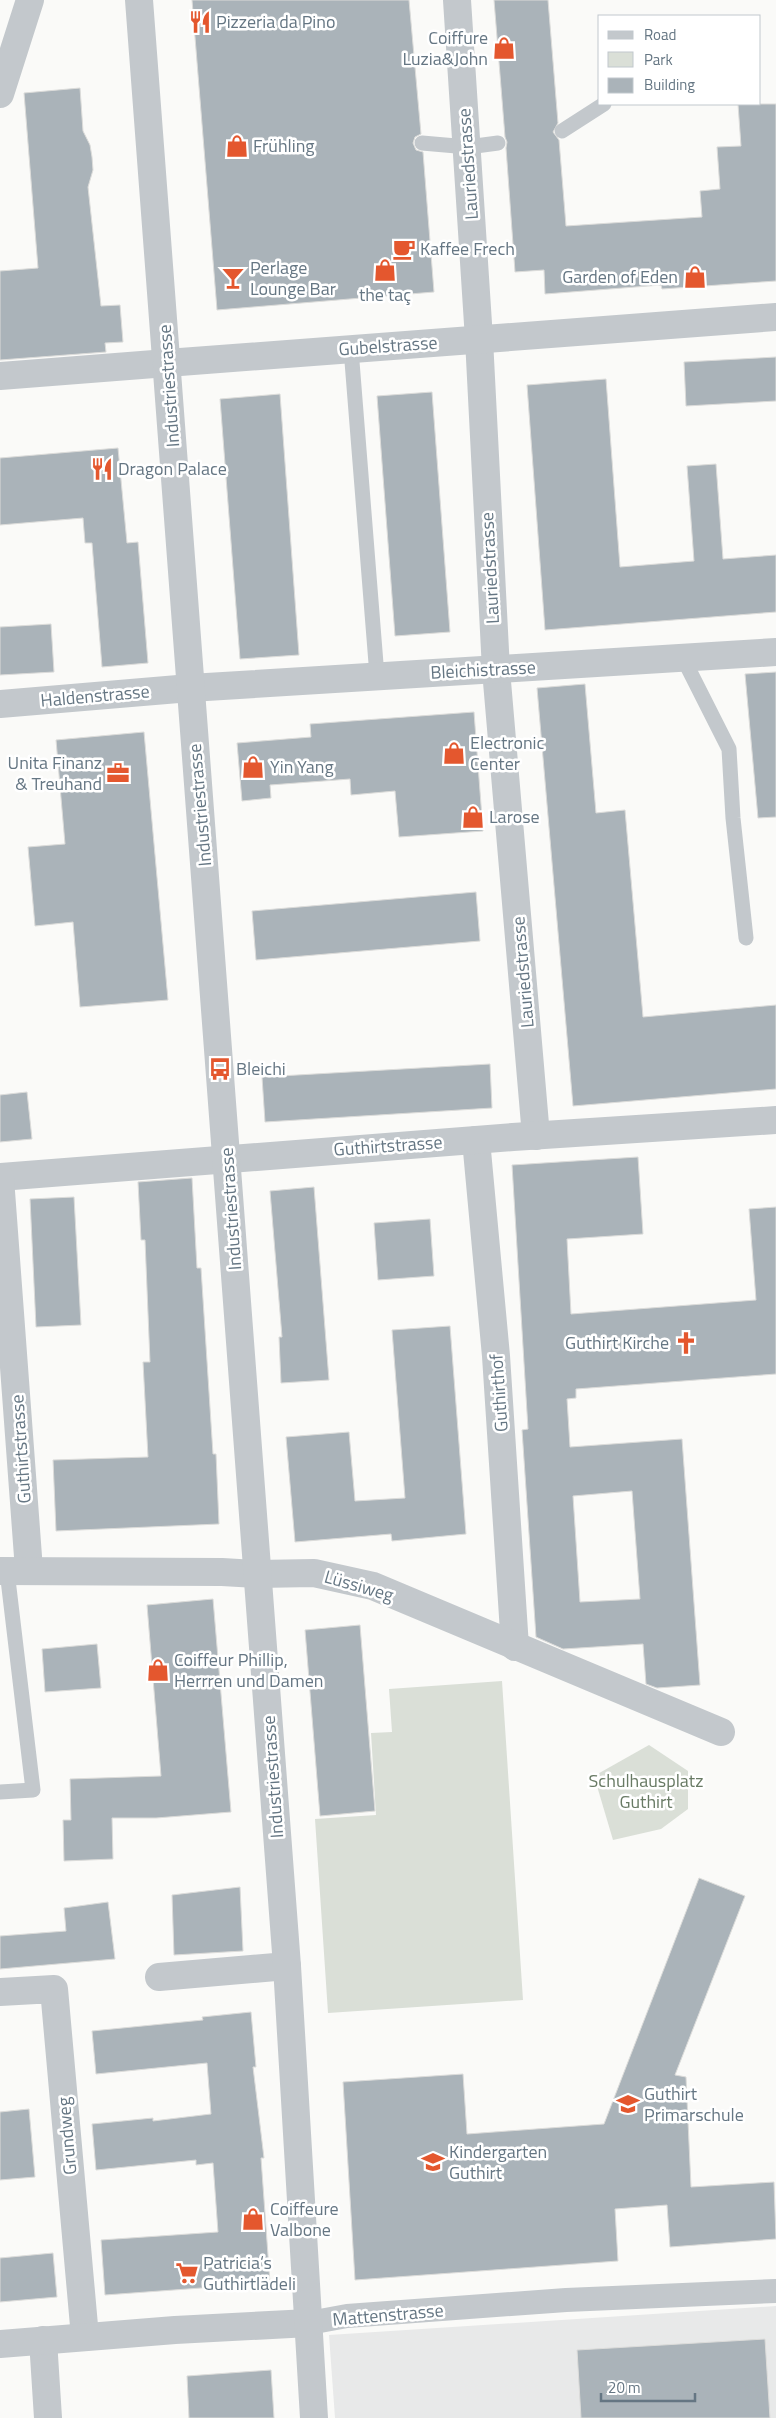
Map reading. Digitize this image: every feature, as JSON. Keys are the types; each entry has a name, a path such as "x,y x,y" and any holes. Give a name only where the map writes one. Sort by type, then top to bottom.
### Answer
{"street":[{"path":"0,94 30,0"},
{"name":"Industriestrasse","path":"139,0 287,1966 314,2418"},
{"name":"Lauriedstrasse","path":"457,0 468,147 496,670 536,1136"},
{"name":"Gubelstrasse","path":"0,376 776,317"},
{"name":"Bleichistrasse","path":"190,688 776,652"},
{"name":"Haldenstrasse","path":"0,704 190,688"},
{"name":"Guthirtstrasse","path":"12,1571 0,1177 227,1158 776,1120"},
{"name":"Guthirthof","path":"476,1140 496,1356 515,1646"},
{"name":"Lüssiweg","path":"12,1571 314,1573 373,1586 722,1732"},
{"path":"159,1978 287,1966"},
{"name":"Grundweg","path":"0,1992 54,1989 85,2337"},
{"name":"Mattenstrasse","path":"0,2344 309,2323 347,2316 566,2300 776,2291"},
{"path":"43,2340 48,2418"}],"lane":[{"path":"562,131 602,105"},
{"path":"422,143 468,147 498,143"},
{"path":"351,349 377,676"},
{"path":"683,658 730,749 733,818 746,938"},
{"path":"0,1792 33,1790 12,1571"}],"shaded area":[{"path":"776,2306 776,2418 335,2418 329,2335"}],"green space":[{"path":"502,1681 523,2000 328,2013 315,1819 376,1815 371,1733 392,1732 389,1689"},
{"name":"Schulhausplatz Guthirt","path":"649,1745 688,1771 688,1809 661,1829 613,1840 594,1776"}],"building":[{"path":"192,0 409,0 421,134 415,137 413,143 416,150 423,152 434,292 217,310"},
{"path":"494,0 548,0 558,123 553,132 559,140 566,226 702,217 700,191 720,189 717,147 741,146 738,105 776,104 776,281 662,289 661,285 545,294 544,270 515,272 507,142 505,137"},
{"path":"80,88 83,131 90,145 92,157 93,170 88,187 101,306 120,305 123,342 105,343 106,352 0,360 0,271 38,268 24,93"},
{"path":"776,357 776,401 686,406 684,362"},
{"path":"606,379 620,567 694,561 687,466 716,464 723,559 776,555 776,612 545,630 527,385"},
{"path":"432,392 450,632 395,636 377,396"},
{"path":"280,394 299,655 240,659 220,399"},
{"path":"118,448 127,543 138,542 148,663 102,667 92,543 85,543 83,518 0,525 0,458"},
{"path":"51,624 54,672 0,675 0,627"},
{"path":"776,672 776,817 758,818 745,674"},
{"path":"585,684 596,813 625,810 643,1017 776,1005 776,1089 573,1106 537,688"},
{"path":"474,712 483,831 399,837 395,791 351,795 350,779 270,785 271,798 242,801 237,743 311,737 310,724"},
{"path":"144,732 168,1000 80,1007 73,922 35,926 28,847 65,844 56,740"},
{"path":"476,892 480,941 256,960 252,911"},
{"path":"490,1064 492,1108 265,1122 262,1077"},
{"path":"27,1092 32,1139 0,1142 0,1095"},
{"path":"638,1157 643,1234 567,1239 571,1314 756,1300 749,1209 776,1207 776,1374 576,1389 576,1398 567,1399 570,1447 682,1439 700,1685 657,1688 646,1684 643,1644 563,1649 536,1637 522,1430 528,1429 512,1165","holes":["632,1491 640,1599 580,1602 573,1496"]},
{"path":"192,1178 197,1268 201,1268 213,1454 216,1454 219,1524 56,1531 53,1460 148,1457 143,1362 150,1362 145,1240 141,1240 138,1182"},
{"path":"314,1187 329,1380 281,1383 279,1337 282,1337 270,1191"},
{"path":"74,1197 81,1325 36,1327 30,1199"},
{"path":"430,1219 434,1276 378,1280 374,1223"},
{"path":"450,1326 466,1534 392,1541 391,1534 295,1542 286,1437 349,1432 355,1501 405,1498 392,1330"},
{"path":"213,1599 231,1812 156,1818 112,1818 113,1859 64,1861 63,1820 71,1820 70,1779 161,1776 147,1605"},
{"path":"360,1625 375,1811 320,1816 305,1630"},
{"path":"97,1644 101,1688 45,1692 42,1649"},
{"path":"699,1878 745,1896 675,2075 686,2077 691,2187 774,2182 776,2239 670,2247 667,2205 615,2209 618,2261 355,2280 343,2082 463,2074 467,2134 604,2124"},
{"path":"240,1887 243,1951 174,1955 172,1895"},
{"path":"108,1902 115,1959 0,1969 0,1936 66,1931 64,1908"},
{"path":"251,2012 256,2067 253,2067 264,2158 261,2158 270,2283 105,2295 101,2240 218,2232 213,2163 196,2165 196,2160 96,2170 92,2124 153,2118 153,2121 211,2114 207,2063 96,2074 92,2031 203,2020 202,2017"},
{"path":"29,2109 35,2177 0,2180 0,2112"},
{"path":"53,2253 57,2297 0,2302 0,2258"},
{"path":"765,2339 770,2418 581,2418 577,2350"},
{"path":"271,2370 274,2418 189,2418 187,2376"}],"place":[{"name":"Pizzeria da Pino","path":"200,22"},
{"name":"Coiffure Luzia&John","path":"504,48"},
{"name":"Frühling","path":"237,146"},
{"name":"Kaffee Frech","path":"404,249"},
{"name":"the taç","path":"385,270"},
{"name":"Garden of Eden","path":"695,277"},
{"name":"Perlage Lounge Bar","path":"233,278"},
{"name":"Dragon Palace","path":"102,469"},
{"name":"Electronic Center","path":"454,753"},
{"name":"Yin Yang","path":"253,767"},
{"name":"Unita Finanz & Treuhand","path":"118,773"},
{"name":"Larose","path":"473,817"},
{"name":"Bleichi","path":"220,1069"},
{"name":"Guthirt Kirche","path":"686,1343"},
{"name":"Coiffeur Phillip, Herrren und Damen","path":"158,1670"},
{"name":"Guthirt Primarschule","path":"628,2104"},
{"name":"Kindergarten Guthirt","path":"433,2162"},
{"name":"Coiffeure Valbone","path":"253,2219"},
{"name":"Patricia‘s Guthirtlädeli","path":"187,2273"}]}
